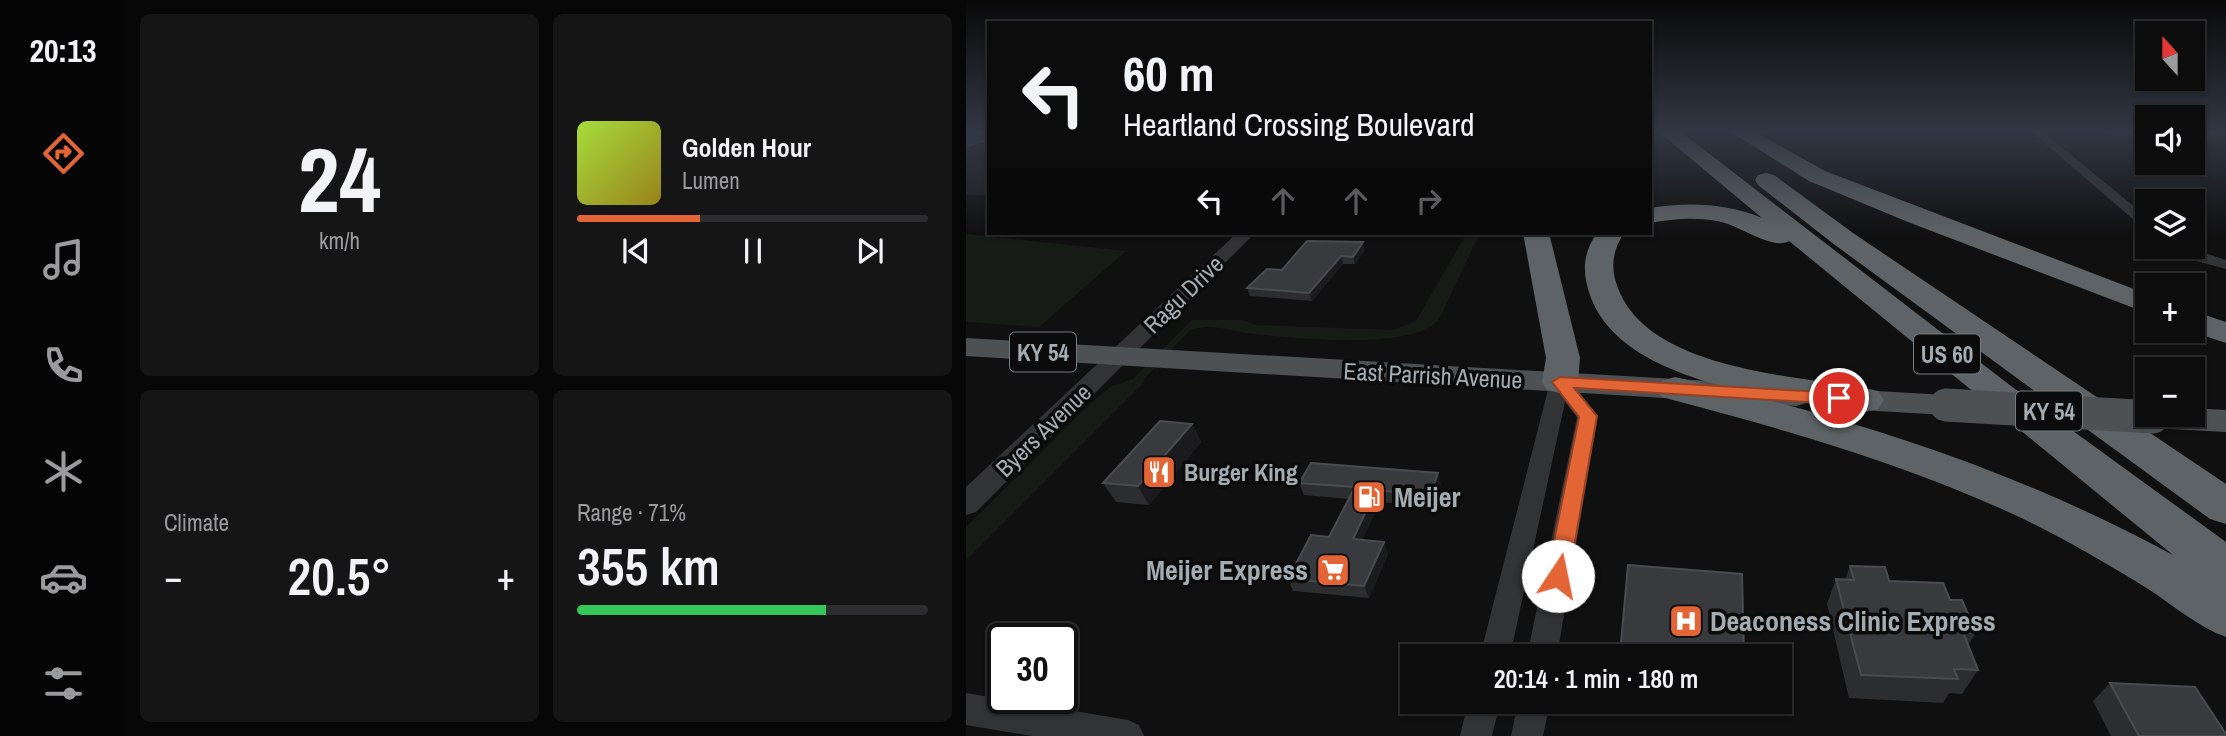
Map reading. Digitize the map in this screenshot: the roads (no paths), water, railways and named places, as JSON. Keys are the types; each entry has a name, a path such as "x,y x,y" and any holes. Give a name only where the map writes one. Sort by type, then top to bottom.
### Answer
{"highway":[{"name":"US 60","path":"1713,166 1997,394 2226,569"},
{"name":"US 60","path":"1759,166 1844,239 2226,507"},
{"path":"1789,166 2135,299"},
{"path":"1652,216 1681,211 1708,212 1744,219 1764,228 1997,394"},
{"path":"1536,235 1563,358 1560,382"},
{"path":"1609,235 1598,250 1602,292 1622,327 1661,353 1724,374 1865,400"},
{"path":"2205,325 2226,333"},
{"path":"1675,389 1753,407 1880,443 1942,465 2106,539 2226,614"}],"main road":[{"name":"East Parrish Avenue","path":"966,347 2226,421"}],"street":[{"path":"2078,166 2135,214"},
{"name":"Ragu Drive","path":"1119,356 1245,235"},
{"path":"2204,259 2225,265"},
{"name":"Byers Avenue","path":"966,504 1119,356"},
{"path":"1498,644 1560,382"},
{"path":"1544,644 1588,416 1560,382"},
{"path":"966,709 1128,736"},
{"path":"1476,736 1481,714"},
{"path":"1527,736 1532,714"}],"place":[{"name":"Burger King","path":"1159,472"},
{"name":"Meijer","path":"1369,497"},
{"name":"Meijer Express","path":"1333,570"},
{"name":"Deaconess Clinic Express","path":"1686,621"}]}
